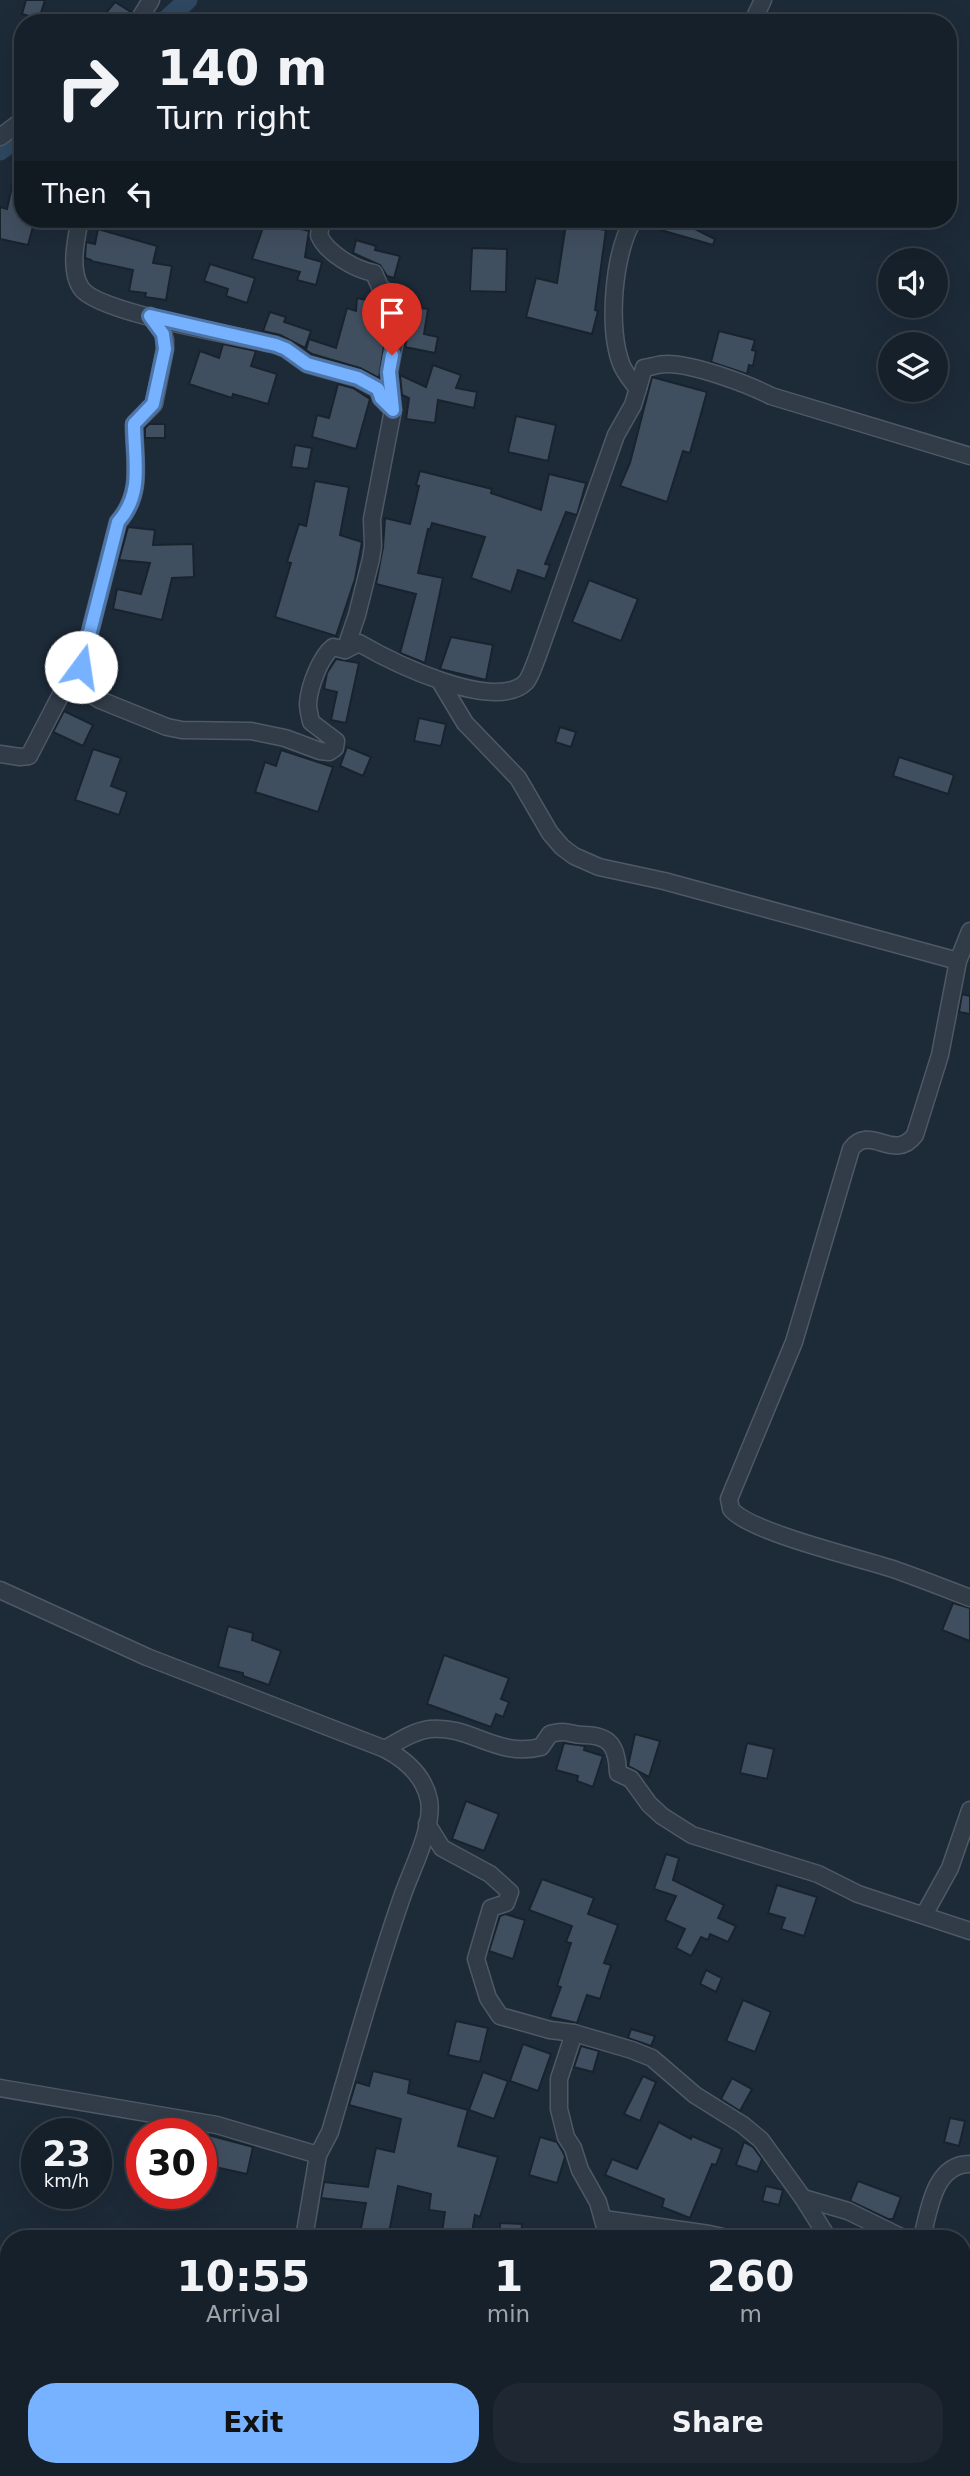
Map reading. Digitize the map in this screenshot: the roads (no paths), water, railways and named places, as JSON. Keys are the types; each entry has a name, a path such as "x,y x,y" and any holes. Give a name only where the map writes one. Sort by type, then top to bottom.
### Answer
{"street":[{"path":"79,228 75,262 80,286 95,299 150,316 276,345 307,364 358,378 378,389 381,398 393,410"},
{"path":"320,228 319,235 327,247 365,271 374,273 380,287 402,304 389,372 393,410 372,519 371,559 345,650"},
{"path":"631,228 621,253 614,313 622,366 638,389"},
{"path":"0,754 29,756 71,675 81,667 118,522 131,504 138,464 134,424 153,404 157,387 165,340 150,316"},
{"path":"71,675 100,700 167,727 182,730 251,731 329,752 335,748 336,741 311,722 308,705 318,669 327,652 333,647 345,650 359,643 440,682 490,692 510,689 526,682 537,658 615,435 625,421 644,368 667,364 690,368 753,387 771,396 970,456"},
{"path":"440,682 465,723 518,778 550,833 562,848 574,856 599,867 664,881 958,961"},
{"path":"970,931 958,961 940,1055 915,1135 910,1143 904,1145 889,1145 864,1139 856,1142 851,1149 794,1342 729,1499 731,1509 743,1520 779,1534 894,1569 970,1598"},
{"path":"0,1590 147,1657 385,1749 409,1765 419,1776 429,1801 427,1824 401,1898 330,2132 318,2155 305,2230"},
{"path":"385,1749 414,1733 428,1730 446,1729 514,1750 541,1747 550,1734 565,1730 580,1735 598,1734 617,1753 618,1773 631,1779 649,1804 678,1827 719,1844 818,1874 858,1894 970,1931"},
{"path":"924,1915 950,1868 970,1810"},
{"path":"427,1824 442,1848 490,1874 510,1892 506,1903 491,1908 476,1959 485,1992 493,2008 506,2019 574,2033 652,2058 695,2095 752,2132 772,2153 823,2230"},
{"path":"574,2033 559,2079 559,2109 566,2137 573,2148 580,2170 593,2190 606,2230"},
{"path":"0,2088 218,2126 318,2155"},
{"path":"924,2230 931,2202 942,2177 948,2169 958,2164 970,2164"},
{"path":"803,2198 848,2211 887,2230"},
{"path":"604,2219 681,2230"}],"waterway":[{"path":"172,14 188,0"},
{"path":"0,151 14,141"}]}
